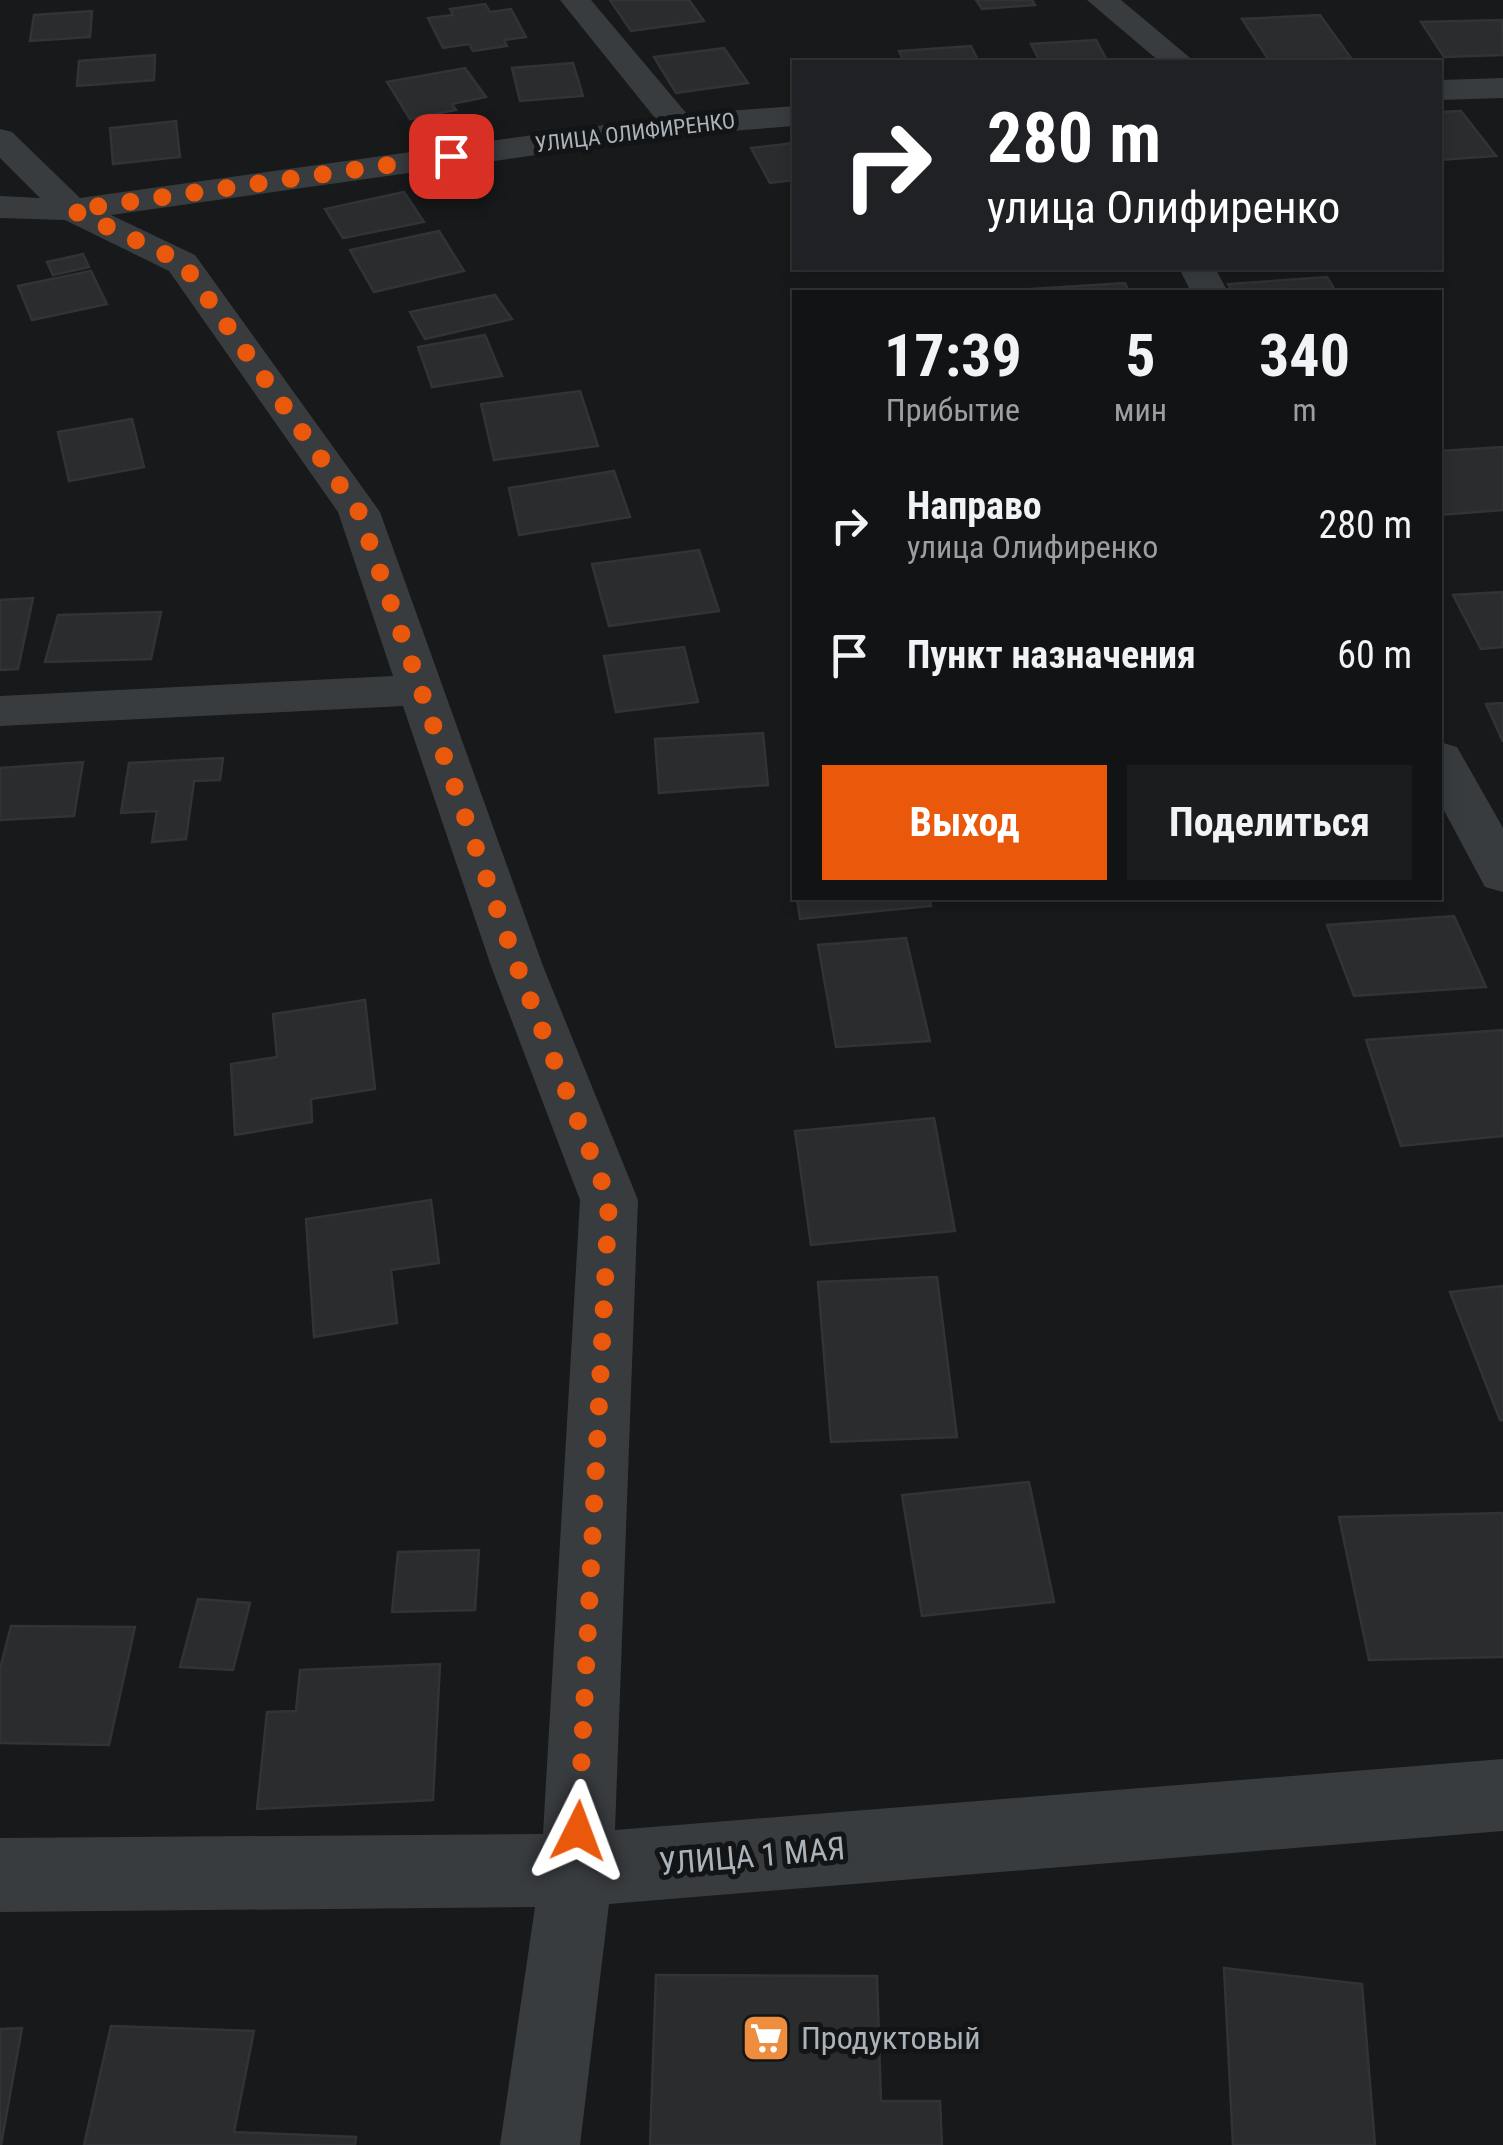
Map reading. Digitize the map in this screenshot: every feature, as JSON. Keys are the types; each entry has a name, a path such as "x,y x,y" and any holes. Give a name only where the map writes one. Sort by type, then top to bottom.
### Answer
{"street":[{"path":"575,0 678,124"},
{"path":"1102,0 1177,60"},
{"path":"1442,90 1503,88"},
{"name":"УЛИЦА ОЛИФИРЕНКО","path":"0,207 72,210 678,124 792,116"},
{"path":"0,139 72,210 182,262 359,512 517,966 609,1200 577,1870 540,2145"},
{"path":"0,711 421,690"},
{"path":"1442,762 1503,874"},
{"name":"УЛИЦА 1 МАЯ","path":"0,1875 577,1870 1503,1796"}],"building":[{"path":"610,0 689,0 704,21 631,31"},
{"path":"976,0 1032,0 1035,5 982,9"},
{"path":"485,4 490,12 511,9 526,37 504,40 507,46 473,51 469,44 443,48 428,18 453,15 450,9"},
{"path":"92,11 90,37 30,41 34,15"},
{"path":"1320,15 1351,58 1269,60 1242,19"},
{"path":"1502,20 1503,55 1444,57 1421,22"},
{"path":"1096,40 1107,60 1039,60 1031,44"},
{"path":"971,46 978,60 903,60 899,51"},
{"path":"724,48 748,83 676,93 654,57"},
{"path":"155,55 154,80 77,86 79,61"},
{"path":"573,63 583,96 520,101 512,68"},
{"path":"465,68 486,97 452,104 456,110 410,119 387,82"},
{"path":"1461,111 1496,156 1442,160 1442,112"},
{"path":"176,121 180,157 113,164 110,128"},
{"path":"792,143 792,180 770,183 751,148"},
{"path":"404,192 424,222 343,238 325,209"},
{"path":"439,231 464,271 374,292 350,250"},
{"path":"83,254 89,267 53,275 47,262"},
{"path":"91,271 107,304 32,320 18,286"},
{"path":"1327,277 1335,290 1232,290 1228,284"},
{"path":"1125,283 1128,290 1032,290"},
{"path":"495,295 512,319 425,339 410,312"},
{"path":"485,335 502,376 432,387 418,347"},
{"path":"580,391 598,446 494,460 481,404"},
{"path":"132,419 144,467 69,481 58,432"},
{"path":"1503,447 1503,510 1442,515 1442,451"},
{"path":"614,471 630,517 519,535 509,488"},
{"path":"699,550 719,611 609,626 592,564"},
{"path":"1503,592 1503,647 1481,649 1453,595"},
{"path":"33,598 18,669 0,670 0,600"},
{"path":"161,612 151,659 45,662 58,615"},
{"path":"684,647 698,702 616,712 604,656"},
{"path":"1503,703 1503,742 1486,704"},
{"path":"763,733 768,785 659,793 655,739"},
{"path":"223,758 220,780 194,781 186,839 152,842 157,811 121,813 129,763"},
{"path":"83,762 74,816 0,820 0,768"},
{"path":"797,900 930,900 931,906 800,919"},
{"path":"1454,916 1486,987 1354,996 1327,925"},
{"path":"906,938 930,1041 836,1047 818,945"},
{"path":"365,1000 375,1089 311,1099 312,1122 235,1135 231,1064 277,1057 273,1014"},
{"path":"1503,1030 1503,1136 1401,1146 1366,1040"},
{"path":"934,1118 955,1231 811,1245 795,1131"},
{"path":"431,1200 439,1263 391,1270 397,1323 314,1337 306,1219"},
{"path":"937,1277 957,1437 831,1442 818,1282"},
{"path":"1503,1286 1503,1420 1500,1420 1450,1292"},
{"path":"1029,1482 1054,1602 922,1616 902,1495"},
{"path":"1503,1513 1503,1657 1369,1660 1339,1517"},
{"path":"479,1550 475,1610 392,1612 398,1552"},
{"path":"198,1599 250,1603 233,1670 180,1667"},
{"path":"11,1626 135,1627 109,1745 0,1743 0,1669"},
{"path":"440,1664 433,1800 257,1809 267,1712 296,1711 300,1670"},
{"path":"1224,1968 1362,1984 1375,2145 1233,2145"},
{"name":"Продуктовый","path":"656,1975 877,1976 881,2101 940,2101 942,2145 650,2145"},
{"path":"111,2026 254,2031 234,2132 356,2137 355,2145 84,2145"},
{"path":"22,2028 1,2145 0,2145 0,2029"}],"place":[{"name":"Продуктовый","path":"766,2038"}],"route":[{"path":"451,156 72,210 182,262 359,512 517,966 609,1200 578,1831"}]}
